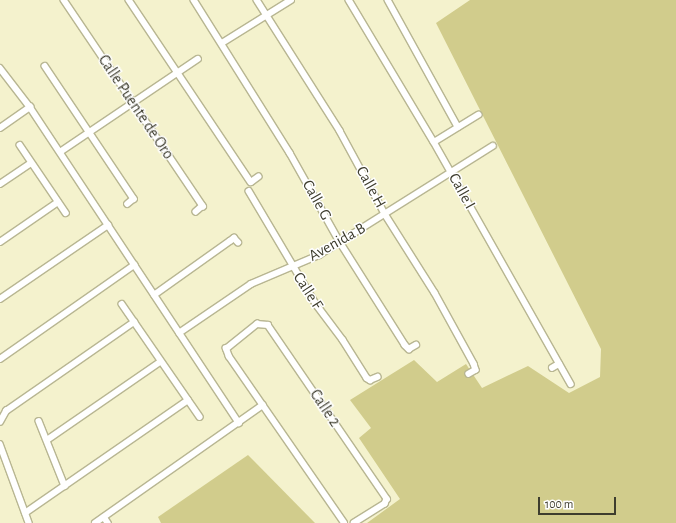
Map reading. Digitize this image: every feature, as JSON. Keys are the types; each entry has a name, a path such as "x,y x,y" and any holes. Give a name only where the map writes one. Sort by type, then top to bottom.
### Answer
{"street":[{"name":"Calle Puente de Oro","path":"64,0 203,206 196,212"},
{"path":"129,0 251,182 258,177"},
{"name":"Calle G","path":"194,0 290,153 340,242 405,345 409,349 416,346"},
{"name":"Calle H","path":"257,0 340,131 385,214 435,294 474,364 476,370 469,374"},
{"path":"222,44 290,0"},
{"path":"388,0 458,127"},
{"name":"Calle I","path":"351,1 434,142 571,384"},
{"path":"60,152 198,59"},
{"path":"45,66 134,199 128,204"},
{"path":"0,68 30,107 239,422"},
{"path":"0,128 30,107"},
{"path":"434,142 478,116"},
{"path":"20,146 66,213"},
{"name":"Avenida B","path":"179,333 251,284 292,265 319,255 493,146"},
{"path":"0,184 31,163"},
{"name":"Calle F","path":"249,191 316,304 343,340 367,378 370,380 377,377"},
{"path":"0,242 58,202"},
{"path":"0,299 108,225"},
{"path":"154,295 171,285 234,238 238,242"},
{"path":"0,359 134,265"},
{"path":"122,304 160,362 200,417"},
{"path":"0,422 6,411 134,322"},
{"name":"Calle 2","path":"263,405 229,357 226,350 257,324 268,325 387,499 385,504 355,523"},
{"path":"47,440 160,362"},
{"path":"552,368 559,364"},
{"path":"25,513 188,400"},
{"path":"95,523 263,405 344,523"},
{"path":"39,421 65,486"},
{"path":"0,444 2,458 29,523"},
{"path":"104,517 108,523"}],"shaded area":[{"path":"470,0 676,0 676,523 367,523 400,499 359,438 371,428 350,400 414,360 437,382 466,364 482,388 528,366 569,393 600,377 601,349 436,23"},
{"path":"248,455 315,523 161,523 158,517"}]}
